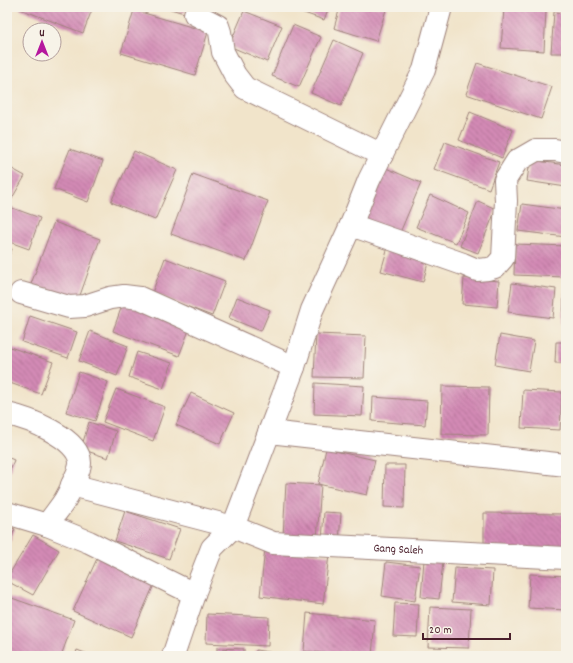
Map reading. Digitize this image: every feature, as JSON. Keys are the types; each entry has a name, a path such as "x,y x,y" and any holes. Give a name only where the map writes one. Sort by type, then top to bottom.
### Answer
{"street":[{"path":"172,656 212,548 233,527 294,367 312,310 369,180 424,70 441,7"},
{"path":"195,14 218,26 223,52 235,75 245,88 382,155"},
{"path":"350,225 478,270 495,267 503,258 506,200 505,180 517,162 536,150 566,152"},
{"path":"21,293 69,307 85,306 110,298 124,296 140,298 294,367"},
{"path":"7,414 18,416 50,430 72,446 79,456 79,471 66,499 47,524"},
{"path":"269,432 566,465"},
{"name":"Gang Saleh","path":"72,484 233,527 272,543 566,558"},
{"path":"7,513 47,524 89,542 194,594"}],"building":[{"path":"20,7 93,7 83,33 62,25 62,22 54,22 20,9"},
{"path":"164,7 186,7 184,13"},
{"path":"287,7 329,7 324,20"},
{"path":"340,7 387,7 376,41 334,28"},
{"path":"504,8 546,11 544,51 501,48"},
{"path":"134,10 208,32 195,75 121,53"},
{"path":"244,11 282,26 267,62 229,46"},
{"path":"554,12 566,13 566,53 551,53"},
{"path":"293,25 321,37 299,87 272,76"},
{"path":"334,40 363,53 341,106 311,93"},
{"path":"477,63 552,87 541,119 466,94"},
{"path":"470,112 513,130 502,158 459,140"},
{"path":"445,142 499,162 489,189 434,169"},
{"path":"70,149 103,161 88,202 54,189"},
{"path":"134,151 177,170 155,220 111,202"},
{"path":"530,160 566,165 566,187 527,181"},
{"path":"7,166 25,176 11,200 7,198"},
{"path":"386,168 421,183 399,235 364,221"},
{"path":"193,174 268,201 246,261 171,234"},
{"path":"430,195 469,213 456,243 416,227"},
{"path":"478,201 496,209 478,253 460,246"},
{"path":"522,204 566,210 566,237 518,231"},
{"path":"7,206 40,218 29,249 7,241"},
{"path":"54,222 100,239 78,301 31,284"},
{"path":"389,243 430,255 423,282 381,271"},
{"path":"515,244 566,246 565,277 514,275"},
{"path":"7,247 12,249 7,260"},
{"path":"165,258 225,281 212,316 152,293"},
{"path":"464,278 499,281 497,307 462,304"},
{"path":"512,283 556,289 553,318 508,312"},
{"path":"564,292 566,292 566,324 563,323"},
{"path":"237,297 270,310 261,331 229,318"},
{"path":"124,300 191,325 179,356 113,331"},
{"path":"30,316 77,332 68,358 22,342"},
{"path":"90,331 128,346 117,376 79,361"},
{"path":"316,334 366,336 364,378 314,377"},
{"path":"500,335 534,341 529,371 495,365"},
{"path":"556,342 566,342 566,363 555,363"},
{"path":"7,346 53,362 41,394 7,382"},
{"path":"137,352 172,363 163,389 129,377"},
{"path":"79,372 108,382 95,421 66,412"},
{"path":"315,383 364,386 362,416 314,414"},
{"path":"442,386 489,387 488,435 441,434"},
{"path":"116,389 165,407 153,441 103,422"},
{"path":"523,390 562,392 560,430 521,428"},
{"path":"191,393 234,413 220,444 176,425"},
{"path":"373,397 427,401 425,425 372,421"},
{"path":"565,411 566,434 563,434"},
{"path":"89,422 116,431 108,458 81,449"},
{"path":"326,449 375,460 367,495 318,484"},
{"path":"7,457 14,460 7,478"},
{"path":"385,465 405,465 404,508 384,507"},
{"path":"286,483 321,485 317,539 283,537"},
{"path":"125,511 180,529 169,559 115,541"},
{"path":"324,512 341,513 339,542 322,541"},
{"path":"484,513 566,514 566,549 484,549"},
{"path":"7,526 15,529 7,548"},
{"path":"33,535 59,550 33,595 7,581 7,578"},
{"path":"265,548 329,555 323,604 260,596"},
{"path":"100,552 157,578 131,637 73,611"},
{"path":"424,560 443,562 439,599 421,597"},
{"path":"386,562 420,566 415,601 382,596"},
{"path":"455,568 493,570 491,605 452,602"},
{"path":"530,574 566,576 566,610 528,608"},
{"path":"9,597 74,620 61,656 7,656 7,602"},
{"path":"395,603 419,604 417,637 393,636"},
{"path":"430,607 471,609 469,648 428,647"},
{"path":"307,613 375,620 372,656 350,656 304,651"},
{"path":"207,614 269,617 268,646 206,643"},
{"path":"217,648 244,649 244,656 217,656"},
{"path":"77,650 93,656 75,656"},
{"path":"256,650 287,655 287,656 255,656"}]}
